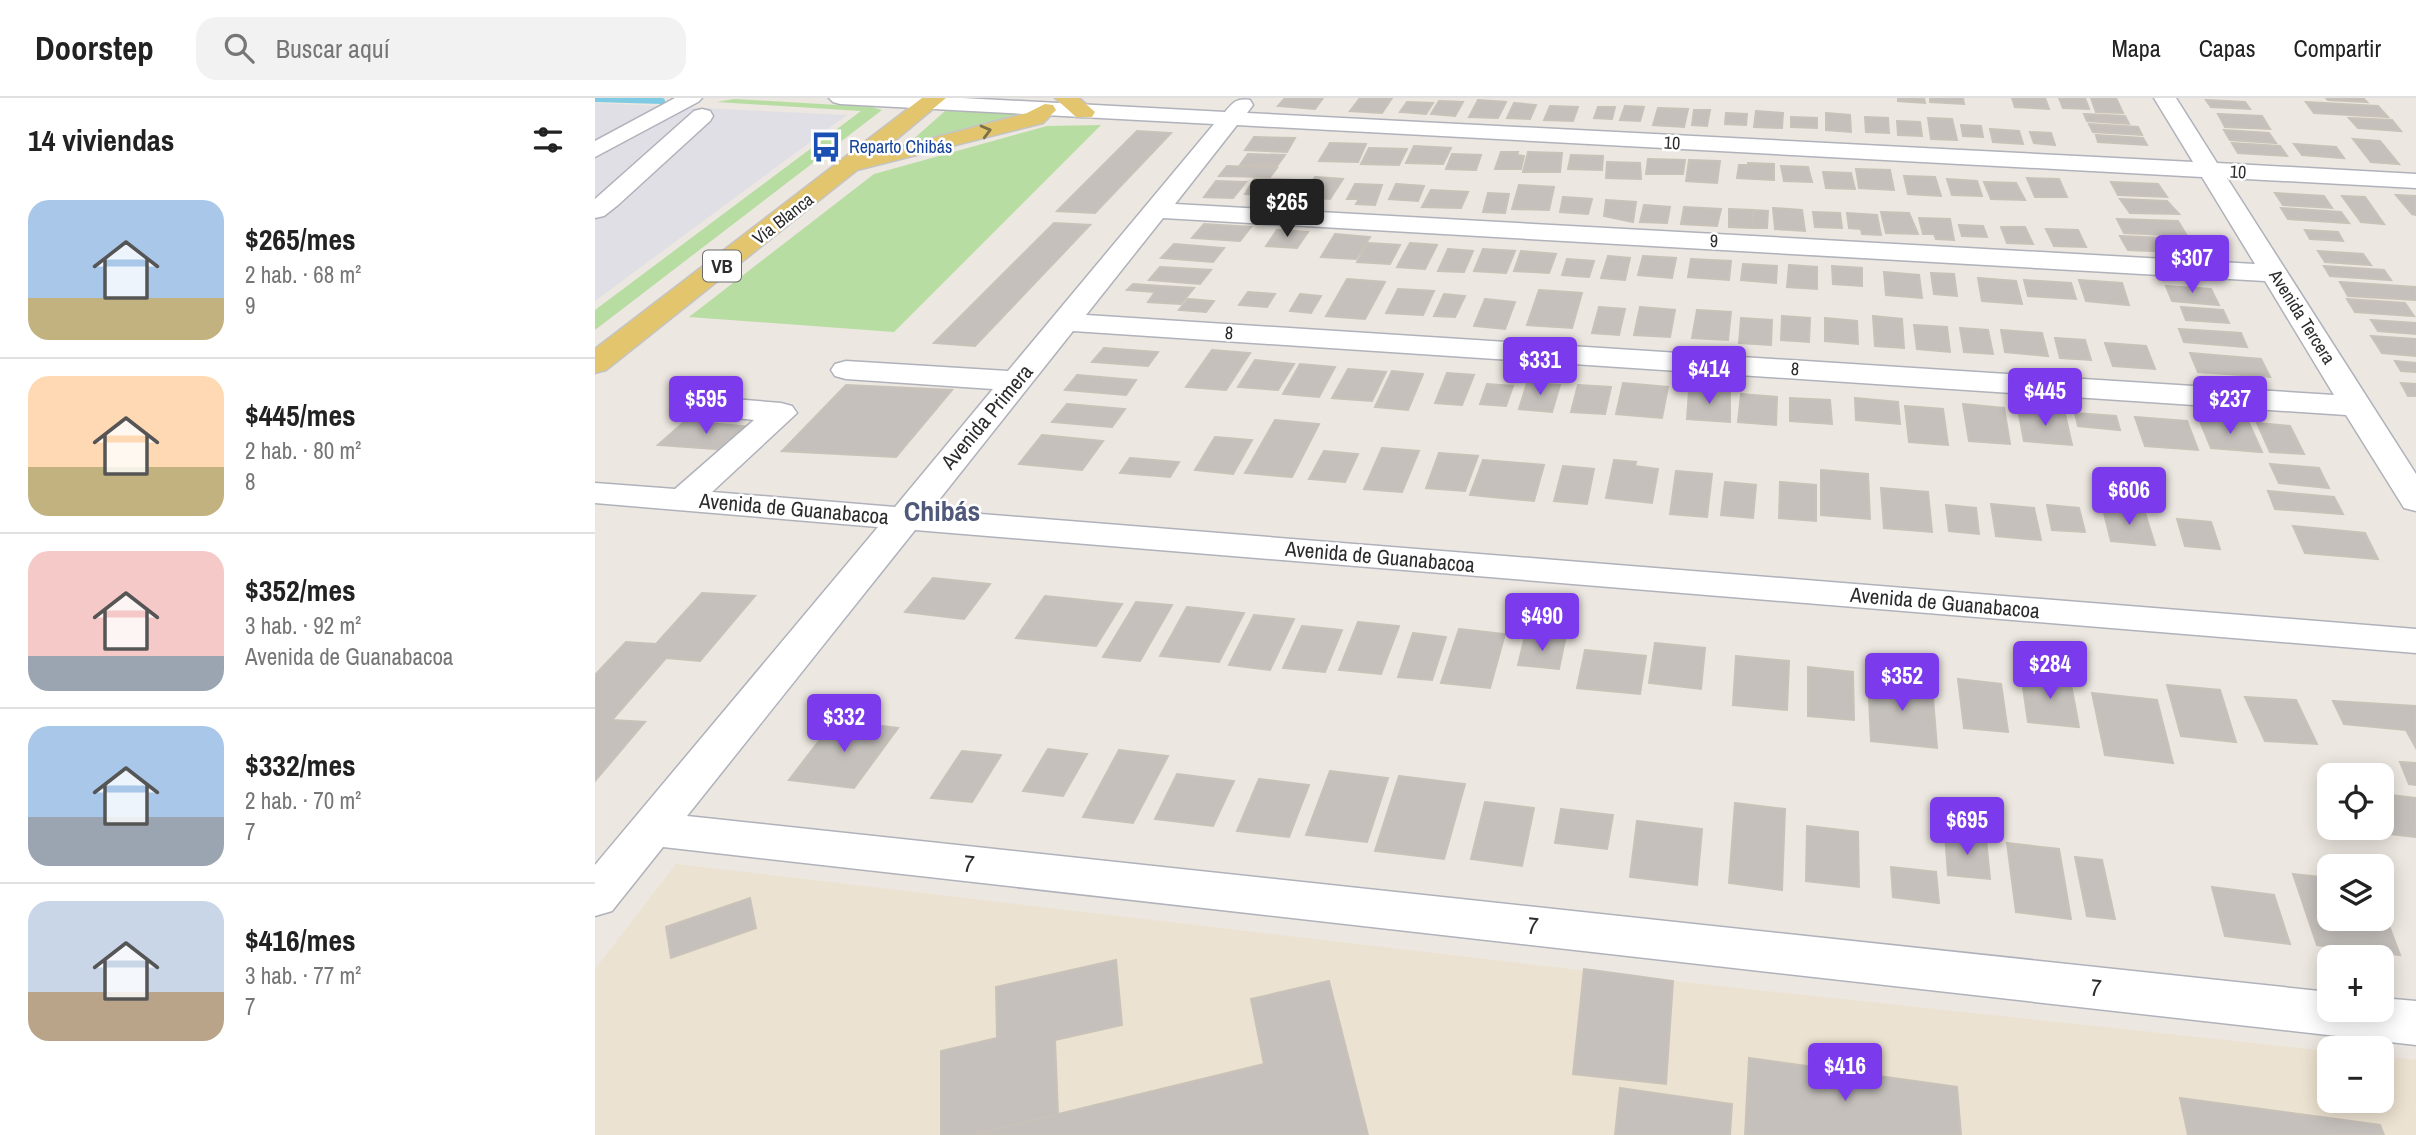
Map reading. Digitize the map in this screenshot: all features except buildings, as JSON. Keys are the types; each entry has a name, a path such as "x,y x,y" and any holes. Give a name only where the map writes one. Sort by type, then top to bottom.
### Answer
{"main road":[{"path":"1066,98 1084,112"},
{"name":"Vía Blanca","path":"595,364 932,101"},
{"path":"849,168 1035,118 1045,110"}],"street":[{"name":"10","path":"841,98 2416,181"},
{"name":"Avenida Primera","path":"595,898 1247,98"},
{"name":"Avenida Tercera","path":"2165,98 2416,501"},
{"path":"595,150 639,126 696,107"},
{"path":"595,211 636,178 672,142 696,107"},
{"path":"595,123 639,126"},
{"name":"9","path":"1154,209 2274,273"},
{"name":"8","path":"1066,322 2357,406"},
{"path":"846,370 1017,381"},
{"path":"683,500 781,413 696,405"},
{"name":"Avenida de Guanabacoa","path":"595,493 2416,641"},
{"name":"7","path":"650,829 2416,1023"}],"shaded area":[{"path":"595,103 847,115 595,301"},
{"path":"676,864 1673,981 2317,1050 2317,1113 2394,1113 2394,1057 2416,1060 2416,1135 595,1135 595,969"}],"green space":[{"path":"734,99 872,107 882,110 595,330 595,310 861,111 717,102"},
{"path":"945,111 1024,114 900,151"},
{"path":"1101,125 894,332 689,317 874,174 1047,126"}],"waterway":[{"path":"595,99 662,101"}],"place":[{"name":"Reparto Chibás","path":"826,147"}],"district":[{"name":"Chibás","path":"942,511"}]}
